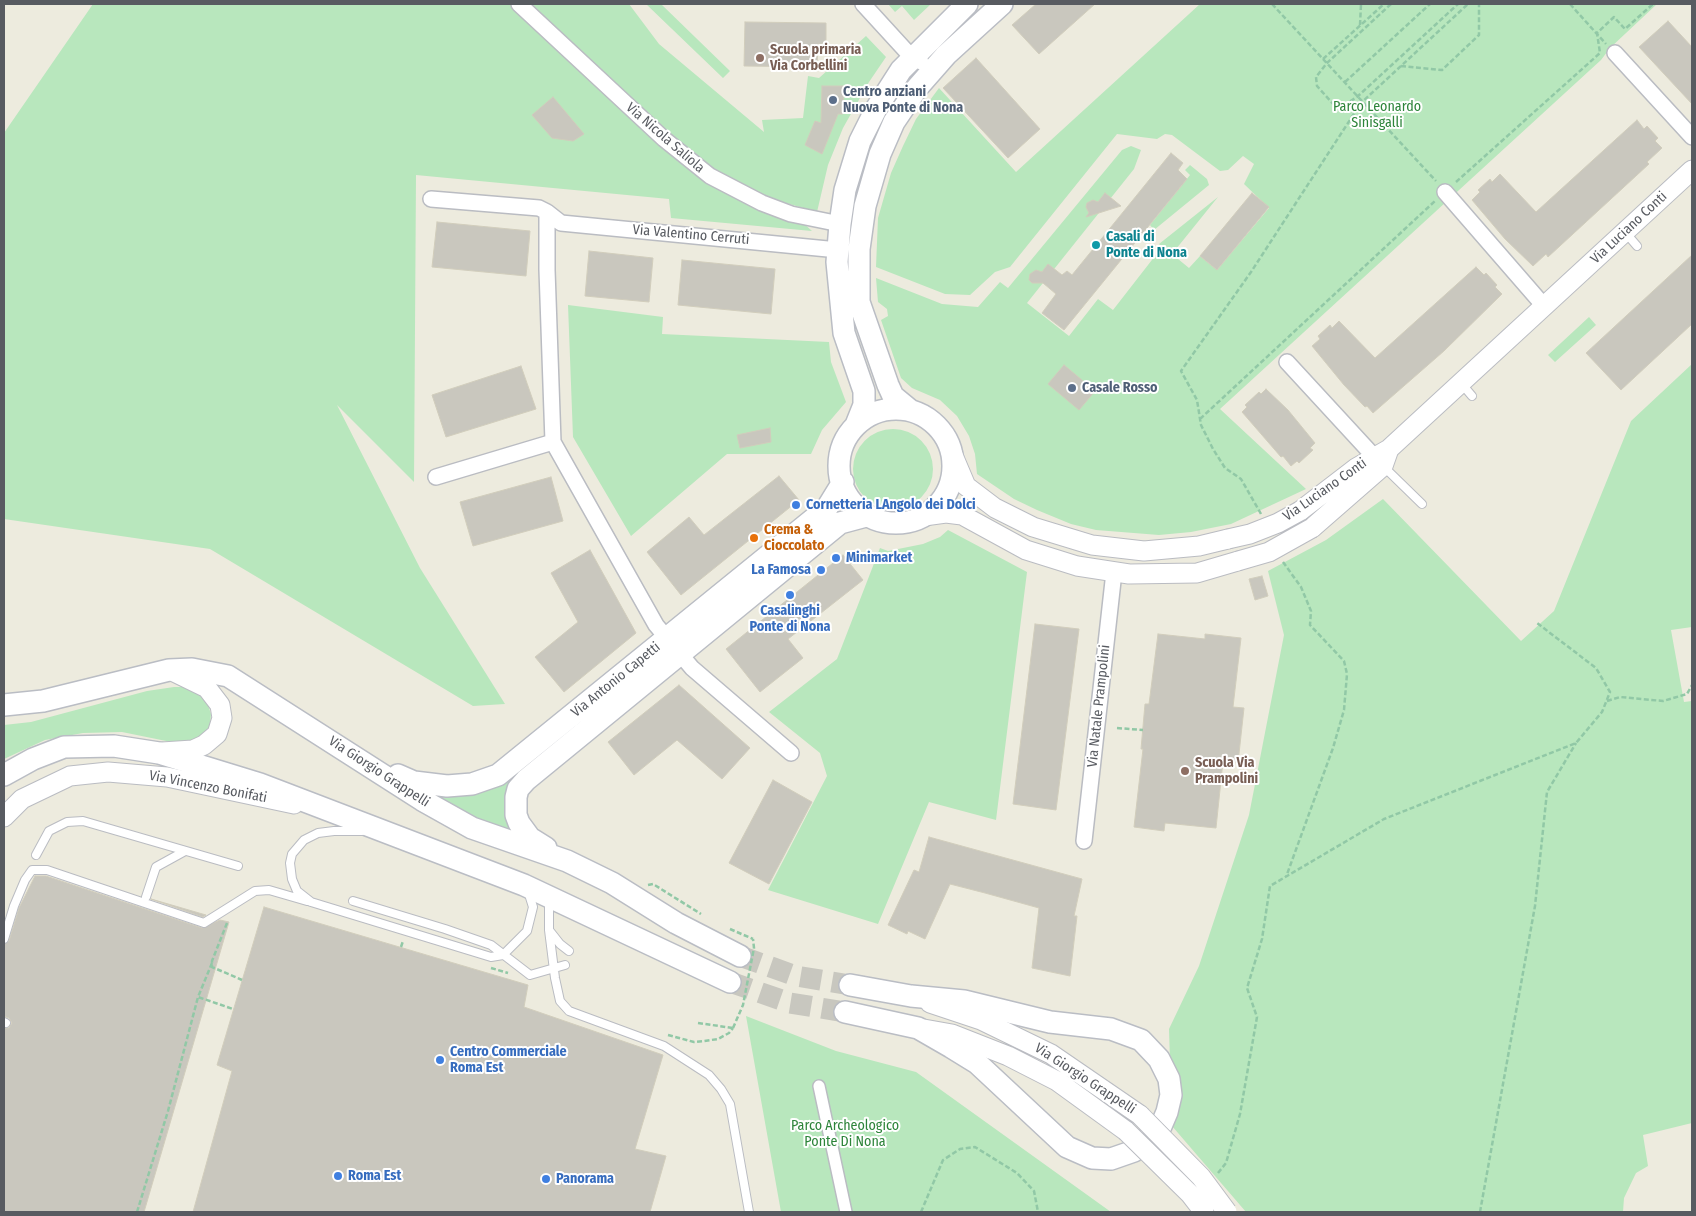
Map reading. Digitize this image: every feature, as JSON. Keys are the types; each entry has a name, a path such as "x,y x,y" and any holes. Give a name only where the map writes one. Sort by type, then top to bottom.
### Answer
{"main road":[{"path":"856,426 868,416 880,410 910,410 921,412 935,421 943,431 952,453 952,470 947,487 938,502 924,516 908,524 878,522 866,516 855,507 842,482 840,464 842,448 856,426 864,405 864,391 844,333 838,250 840,224 846,190 860,141 876,109 901,70 967,4"},
{"path":"910,410 893,396 859,302 859,249 865,206 880,154 894,122 917,88 932,71 1002,4"},
{"name":"Via Antonio Capetti","path":"674,647 827,508 842,482"},
{"name":"Via Antonio Capetti","path":"354,756 414,782 447,786 461,786 486,780 526,765 674,647 840,523 866,516"},
{"name":"Via Giorgio Grappelli","path":"4,705 43,701 169,670 192,669 228,676 422,800 472,828 567,861 612,883 676,923 740,956"},
{"path":"4,775 33,759 64,747 114,746 159,753 260,784 524,885 730,982"},
{"name":"Via Antonio Capetti","path":"526,765 516,797 516,815 519,823 530,838 567,861"},
{"name":"Via Giorgio Grappelli","path":"850,985 911,996"},
{"path":"911,996 944,998 1050,1022 1111,1029 1140,1040 1160,1058 1169,1079 1171,1095 1167,1112 1161,1126 1134,1151 1111,1159 1092,1158 1067,1147 977,1064 918,1028"},
{"name":"Via Giorgio Grappelli","path":"844,1012 918,1028"}],"street":[{"name":"Via Nicola Saliola","path":"519,4 664,139 710,176 770,206 791,214 840,224"},
{"path":"864,4 914,57 932,71"},
{"path":"1616,54 1692,137"},
{"name":"Via Luciano Conti","path":"952,453 966,486 985,501 1020,522 1092,545 1144,551 1199,546 1250,534 1278,523 1300,511 1382,457 1467,389 1544,306 1631,239 1692,170"},
{"path":"1445,192 1544,306"},
{"name":"Via Valentino Cerruti","path":"431,199 539,208 561,224 838,250"},
{"path":"547,212 547,270 553,442 656,625 674,647"},
{"name":"Via Luciano Conti","path":"1287,362 1382,457"},
{"path":"436,477 553,442"},
{"name":"Via Luciano Conti","path":"924,516 946,513 962,515 1009,541 1051,560 1077,566 1121,573 1197,573 1269,552 1312,528 1382,457"},
{"path":"1121,573 1130,550"},
{"name":"Via Natale Prampolini","path":"1084,841 1121,573"},
{"name":"Via Antonio Capetti","path":"674,647 692,668 791,753"},
{"path":"159,753 193,750 204,745 217,734 222,718 220,705 207,688 169,670"},
{"name":"Via Vincenzo Bonifati","path":"4,817 22,799 70,776 108,772 167,777 334,813"},
{"name":"Via Giorgio Grappelli","path":"911,996 981,1020 1051,1054 1140,1115 1201,1177 1227,1212"},
{"name":"Via Giorgio Grappelli","path":"918,1028 952,1034 1008,1056 1057,1081 1126,1131 1190,1194 1204,1212"},
{"path":"819,1086 846,1212"}],"lane":[{"path":"1382,457 1422,504"},
{"path":"36,855 50,831 67,822 83,821 238,866"},
{"path":"311,902 297,890 292,879 290,863 292,854 304,840 318,834 334,831 379,831"},
{"path":"146,897 156,867 185,851"},
{"path":"4,939 14,906 25,880 32,870 47,870 204,923 255,892 269,890 491,957 504,955 519,942 527,931 532,919 532,899 524,885"},
{"path":"549,896 549,930 560,1001 569,1011 664,1046 709,1076 721,1088 730,1104 749,1212"},
{"path":"353,901 445,928 491,945 530,975 554,967 566,966"},
{"path":"549,930 568,951"}],"path":[{"path":"1272,4 1345,82 1361,103 1445,192"},
{"path":"1360,26 1361,4"},
{"path":"1323,60 1384,4"},
{"path":"1391,4 1327,64 1316,77 1317,86 1334,105 1341,107 1357,97 1458,4"},
{"path":"1345,82 1430,4"},
{"path":"1262,516 1241,479 1226,468 1213,449 1200,420 1197,400 1181,371 1234,294 1252,272 1361,103 1468,4"},
{"path":"1400,66 1442,70 1479,35 1479,4"},
{"path":"1570,4 1616,54"},
{"path":"1597,33 1614,17 1625,29 1653,4"},
{"path":"1200,420 1445,192 1600,54 1597,33"},
{"path":"1282,558 1301,587 1311,611 1310,625 1344,661 1347,674 1344,710 1333,748 1286,877"},
{"path":"1480,1212 1536,906 1547,792 1576,743 1602,712 1610,692 1596,668 1537,623"},
{"path":"1607,700 1620,697 1663,701 1687,694 1692,685"},
{"path":"1116,728 1143,730"},
{"path":"1226,1163 1240,1114 1257,1017 1247,988 1262,939 1270,886 1384,819 1576,743"},
{"path":"642,886 653,884 706,917"},
{"path":"137,1212 168,1111 198,997 228,919"},
{"path":"662,1033 694,1042 718,1039 729,1033 733,1028 743,1005 754,948 753,939 722,926"},
{"path":"401,947 403,941"},
{"path":"212,961 212,967 242,980"},
{"path":"198,997 234,1009"},
{"path":"698,1023 733,1028"},
{"path":"921,1212 943,1160 960,1150 975,1147 1017,1172 1034,1191 1038,1212"}],"green space":[{"path":"93,4 629,4 659,44 764,132 762,120 803,118 808,76 819,78 866,36 886,57 869,82 843,128 828,165 817,212 779,201 812,231 671,218 669,199 416,175 414,482 337,405 420,568 505,704 473,706 210,549 4,519 4,133"},
{"path":"646,4 661,4 730,71 723,78"},
{"path":"888,4 931,4 914,20 902,6 895,12"},
{"name":"Parco Leonardo Sinisgalli","path":"1200,4 1657,4 1610,48 1601,60 1220,409 1306,489 1231,524 1191,532 1159,535 1096,530 1071,524 1037,510 1014,499 977,474 975,454 969,436 957,416 940,400 912,388 901,378 881,320 888,316 887,309 878,302 876,278 942,304 978,307 1000,282 1008,288 1122,150 1131,146 1141,150 1134,169 1027,303 1069,336 1098,299 1113,310 1162,247 1159,244 1218,197 1172,254 1189,268 1200,256 1217,270 1269,208 1244,184 1254,164 1243,156 1228,170 1220,171 1172,135 1165,134 1157,139 1117,134 1010,267 995,272 970,295 945,294 876,267 878,218 891,173 903,146 916,119 939,88 1016,172"},
{"path":"1190,165 1207,179 1209,185 1154,230 1150,225 1190,175 1185,170"},
{"path":"568,305 663,317 662,334 829,342 831,362 846,402 822,430 811,454 727,454 631,536 573,437"},
{"path":"1589,317 1596,325 1555,362 1548,355"},
{"path":"1692,364 1692,627 1671,630 1684,702 1692,701 1692,1123 1643,1135 1648,1166 1636,1173 1624,1198 1623,1212 1246,1212 1172,1126 1169,1029 1199,966 1249,815 1284,635 1268,571 1326,540 1383,499 1521,641 1554,611 1631,421"},
{"path":"893,429 908,432 921,441 930,454 933,469 930,484 921,497 908,506 893,509 878,506 865,497 856,484 853,469 856,454 865,441 878,432"},
{"path":"948,530 1027,572 996,820 929,802 878,924 768,890 827,776 820,753 769,712 837,659 880,548 888,551 923,544 940,537"},
{"path":"184,687 197,692 208,705 211,714 210,726 200,738 190,742 176,743 122,732 83,733 45,740 4,759 4,725 31,722 147,691"},
{"path":"518,770 520,772 516,835 432,798 435,793"},
{"name":"Parco Archeologico Ponte Di Nona","path":"746,1016 836,1051 916,1072 1111,1212 781,1212"}],"building":[{"path":"1036,4 1095,4 1039,54 1012,25"},
{"path":"1668,21 1692,47 1692,104 1639,47"},
{"path":"745,22 826,23 826,44 818,44 817,67 744,66"},
{"path":"976,58 1040,129 1008,158 943,88"},
{"path":"822,86 844,86 843,114 838,114 822,154 805,145 815,121 821,123"},
{"path":"553,97 584,134 573,141 552,138 532,115"},
{"path":"1637,120 1644,129 1647,126 1658,138 1655,141 1662,148 1647,162 1649,164 1548,257 1546,254 1533,266 1505,239 1472,200 1480,192 1478,190 1490,179 1492,182 1500,174 1536,212"},
{"path":"1171,153 1183,163 1178,170 1187,179 1064,330 1042,313 1056,294 1043,283 1032,283 1029,280 1030,274 1036,270 1042,272 1048,264 1062,275 1067,271 1072,275"},
{"path":"1105,193 1121,206 1086,217 1089,213 1086,207 1087,203 1093,200 1098,202"},
{"path":"1252,193 1269,207 1217,270 1200,256"},
{"path":"437,222 530,231 526,276 432,267"},
{"path":"589,251 653,258 649,302 585,296"},
{"path":"1692,255 1692,324 1621,390 1586,353"},
{"path":"682,260 775,269 771,314 678,305"},
{"path":"1476,267 1484,275 1486,273 1502,294 1444,351 1373,413 1344,385 1312,346 1320,339 1318,336 1330,325 1332,328 1339,321 1375,358"},
{"name":"Casale Rosso","path":"1064,365 1095,391 1079,410 1048,384"},
{"path":"521,366 536,409 446,437 432,395"},
{"path":"1266,389 1288,410 1315,443 1310,448 1313,450 1299,463 1297,461 1291,466 1242,412 1247,407 1245,405 1259,392 1261,394"},
{"path":"770,428 771,442 740,448 737,435"},
{"path":"779,476 799,500 681,595 647,552 689,517 704,535"},
{"path":"551,477 563,521 473,546 460,502"},
{"path":"590,550 636,633 564,692 535,657 578,622 551,573"},
{"path":"843,555 863,580 788,639 803,658 760,692 726,649"},
{"path":"1262,576 1268,596 1255,600 1249,579"},
{"path":"1035,624 1079,629 1056,810 1013,804"},
{"path":"1158,634 1205,639 1205,634 1241,638 1233,707 1244,708 1238,763 1223,761 1216,828 1165,823 1164,831 1134,827 1143,749 1141,749 1145,704 1149,704"},
{"path":"679,685 750,748 722,779 677,740 634,775 608,742"},
{"path":"773,780 812,802 769,884 729,863"},
{"path":"929,837 1082,879 1074,916 1077,916 1070,976 1032,968 1039,908 950,884 925,939 908,931 907,934 888,925 914,870 919,872"},
{"path":"35,876 46,876 202,928 220,920 229,922 144,1212 4,1212 4,1028 9,1028 12,1023 9,1018 4,1016 4,944 9,941 19,908"},
{"path":"151,899 206,915 203,917"},
{"name":"Centro Commerciale Roma Est","path":"264,907 528,985 524,1007 663,1055 635,1149 666,1156 650,1212 193,1212 232,1071 217,1065"}],"tunnel":[{"path":"740,956 796,976 850,985"},
{"path":"730,982 790,1003 845,1012"}],"place":[{"name":"Scuola primaria Via Corbellini","path":"760,58"},
{"name":"Centro anziani Nuova Ponte di Nona","path":"833,100"},
{"name":"Casali di Ponte di Nona","path":"1096,245"},
{"name":"Casale Rosso","path":"1072,388"},
{"name":"Cornetteria LAngolo dei Dolci","path":"796,505"},
{"name":"Crema & Cioccolato","path":"754,538"},
{"name":"Minimarket","path":"836,558"},
{"name":"La Famosa","path":"821,570"},
{"name":"Casalinghi Ponte di Nona","path":"790,595"},
{"name":"Scuola Via Prampolini","path":"1185,771"},
{"name":"Centro Commerciale Roma Est","path":"440,1060"},
{"name":"Roma Est","path":"338,1176"},
{"name":"Panorama","path":"546,1179"}]}
